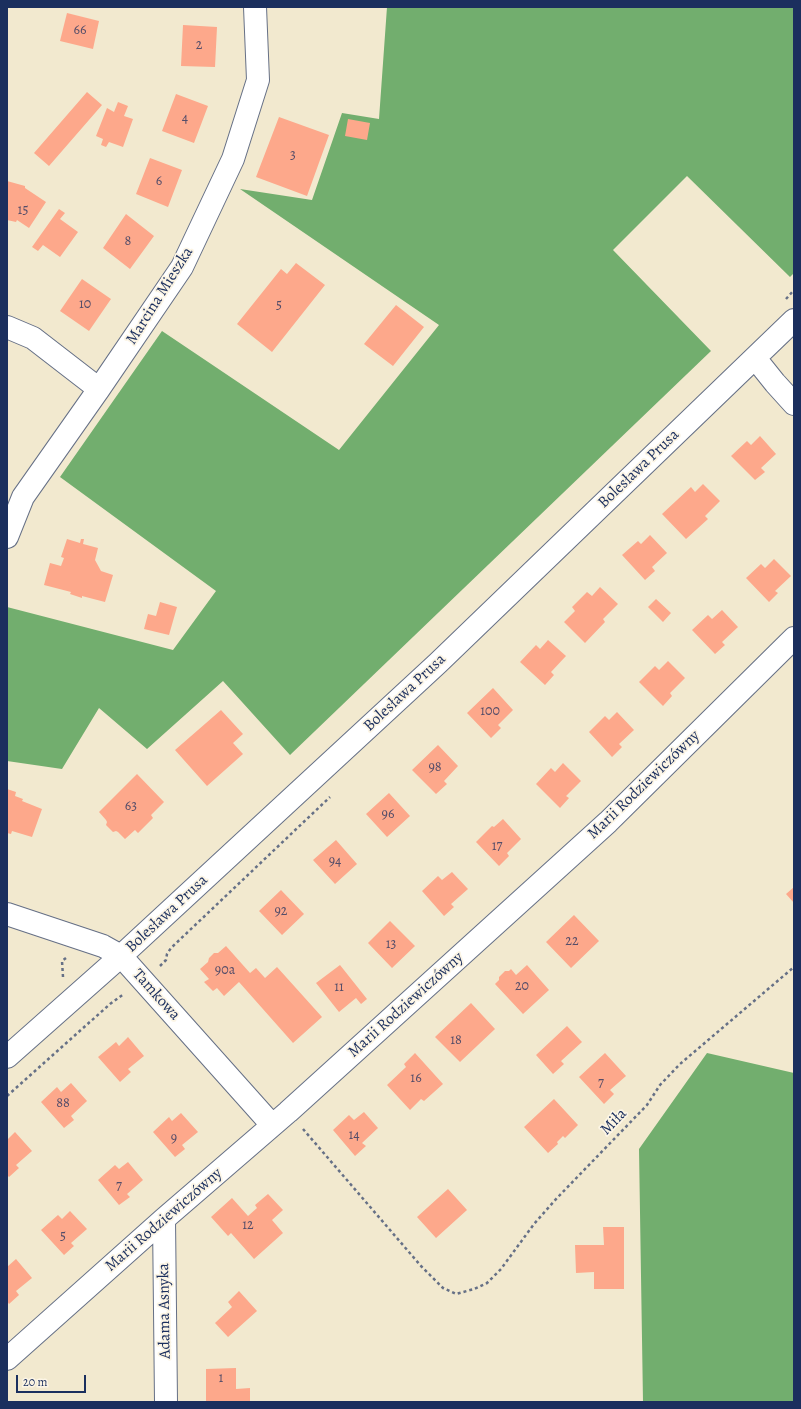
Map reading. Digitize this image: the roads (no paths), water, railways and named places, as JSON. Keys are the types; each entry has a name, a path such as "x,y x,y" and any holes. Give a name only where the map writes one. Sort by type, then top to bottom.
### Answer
{"street":[{"name":"Marcina Mieszka","path":"7,537 23,497 182,267 233,159 258,80 255,7"},
{"name":"Bolesława Prusa","path":"7,1057 121,956 438,663 794,320"},
{"path":"7,327 33,338 99,389"},
{"path":"755,358 774,383 794,404"},
{"name":"Marii Rodziewiczówny","path":"7,1359 280,1118 608,822 794,638"},
{"name":"Tamkowa","path":"7,914 103,946 121,956 280,1118"},
{"name":"Adama Asnyka","path":"164,1220 166,1402"}]}
